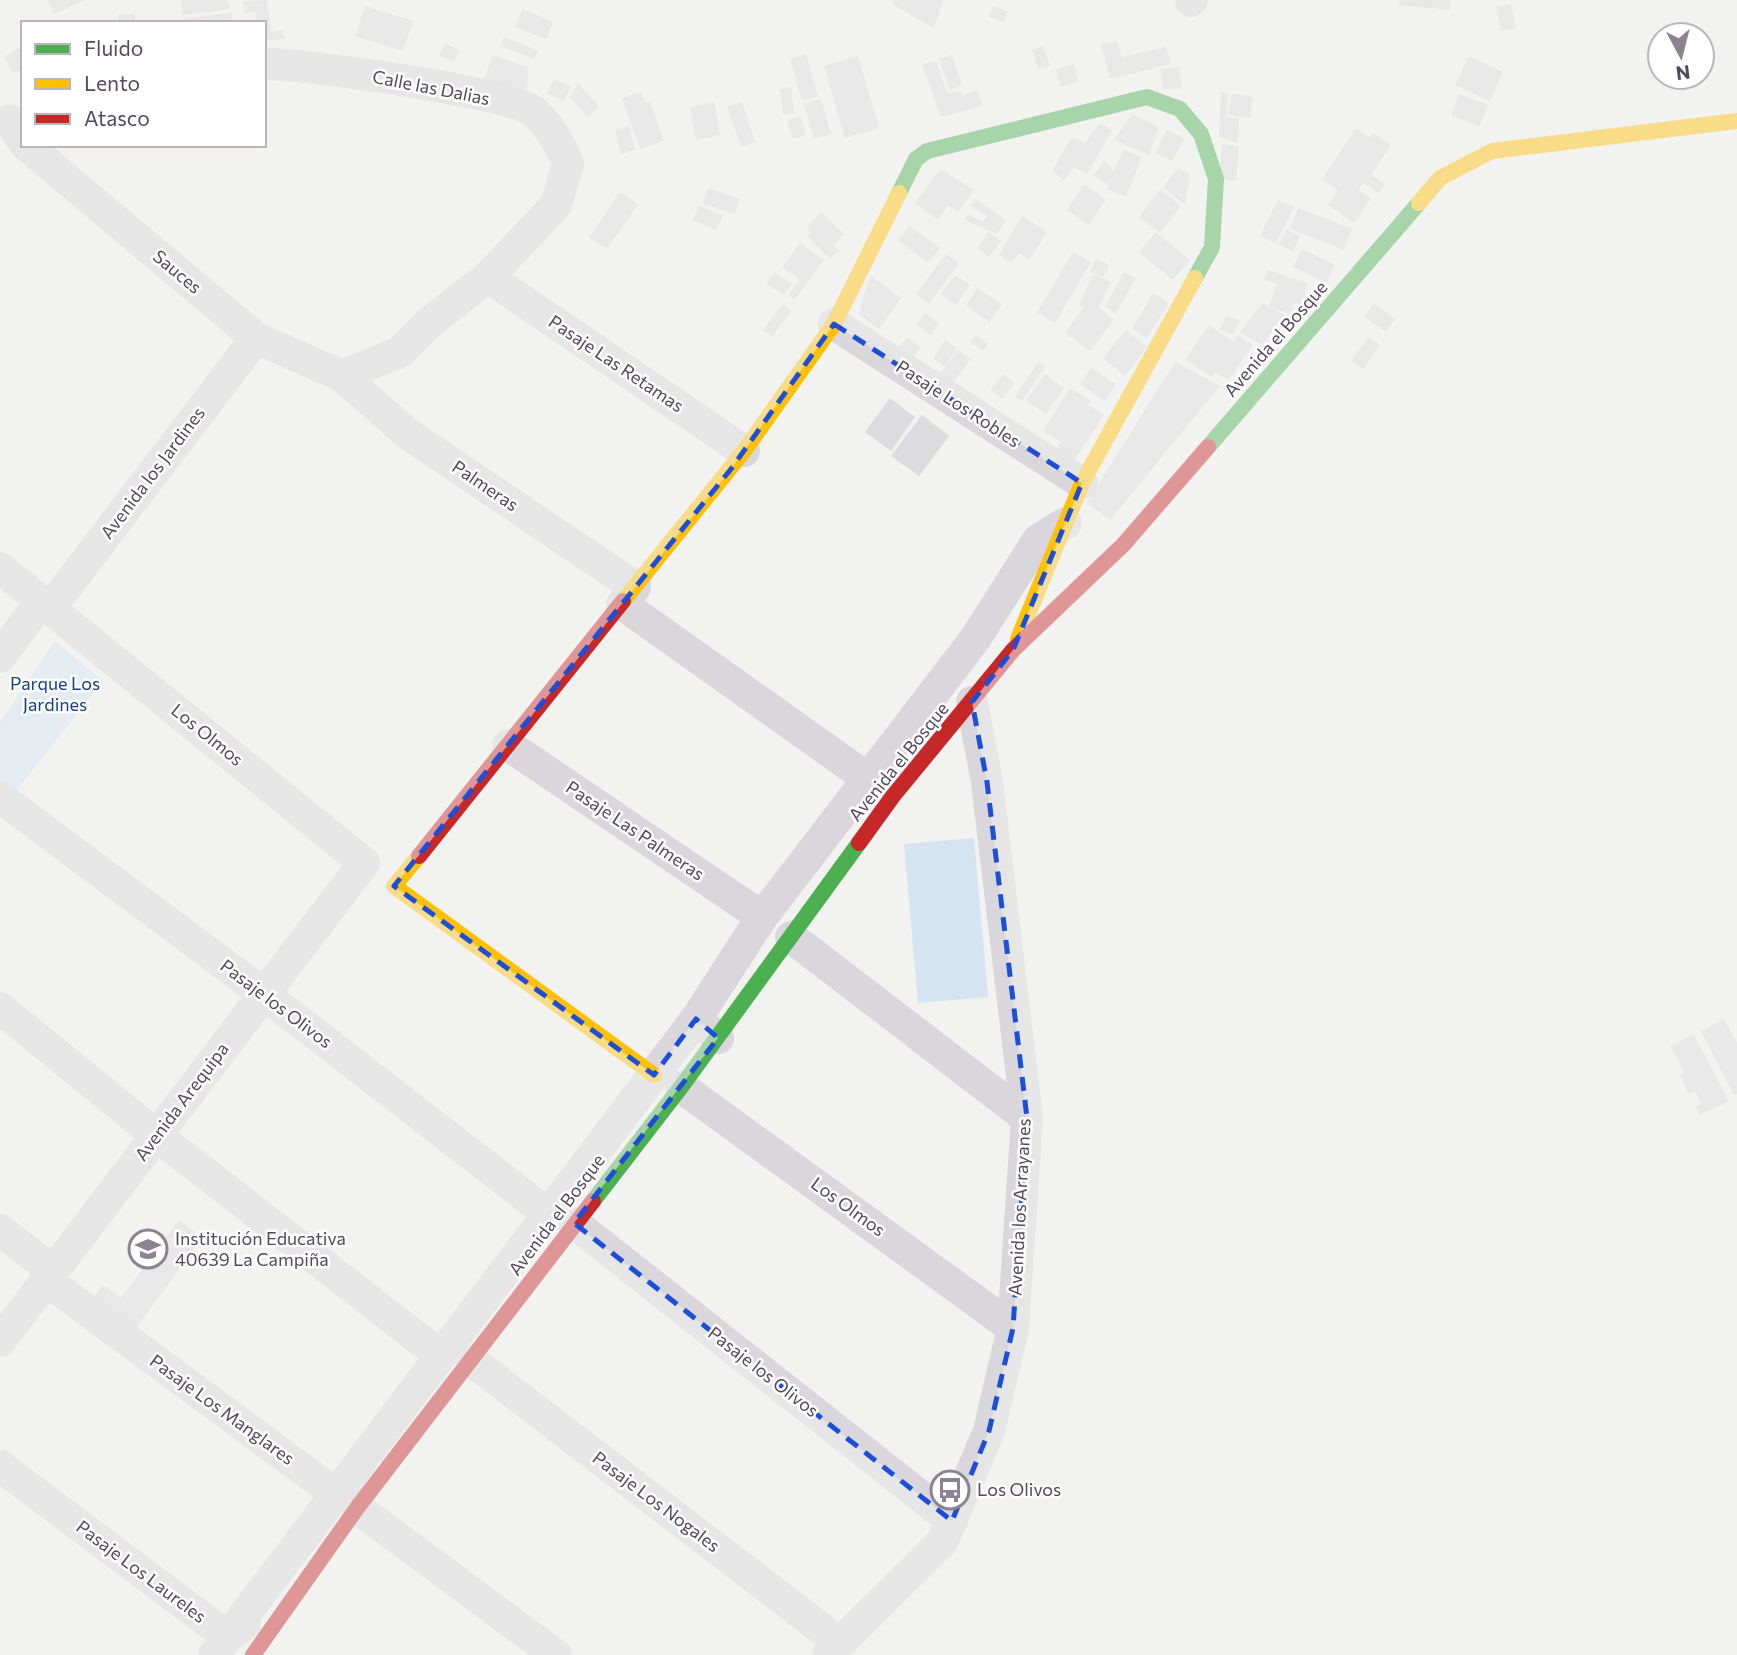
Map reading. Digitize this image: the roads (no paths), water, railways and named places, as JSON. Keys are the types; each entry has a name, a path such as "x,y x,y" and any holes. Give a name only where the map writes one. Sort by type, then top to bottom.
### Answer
{"street":[{"name":"Calle las Dalias","path":"266,64 324,69 465,92 531,109 557,138 568,164 556,205 488,277"},
{"path":"508,746 744,451 834,324 916,159 927,151 1147,97 1180,109 1201,134 1215,173 1212,247 1082,483 1013,650"},
{"name":"Avenida el Bosque","path":"707,1029 791,937 893,796 1013,650 1123,545 1440,178 1492,151 1737,121"},
{"name":"Sauces","path":"37,147 256,338 342,376"},
{"path":"342,376 400,352 430,322 488,277"},
{"name":"Pasaje Las Retamas","path":"488,277 744,451"},
{"name":"Pasaje Los Robles","path":"834,324 1082,483"},
{"name":"Avenida los Jardines","path":"0,657 46,604 256,338"},
{"name":"Palmeras","path":"342,376 408,434 628,596 867,778"},
{"path":"221,1646 347,1501 441,1356 561,1219 707,1029 762,917 975,639 1038,540 1066,523"},
{"name":"Los Olmos","path":"0,569 364,863"},
{"name":"Avenida los Arrayanes","path":"834,1649 942,1542 989,1431 1013,1328 1027,1118 987,782 972,702"},
{"name":"Los Olmos","path":"508,746 394,886 1013,1328"},
{"name":"Pasaje Las Palmeras","path":"508,746 762,917"},
{"name":"Pasaje los Olivos","path":"0,797 561,1219 952,1521"},
{"name":"Avenida Arequipa","path":"0,1341 364,863"},
{"path":"791,937 1027,1118"},
{"path":"0,1008 156,1135 441,1356"},
{"name":"Avenida el Bosque","path":"392,1465 472,1362 561,1219"},
{"name":"Pasaje Los Manglares","path":"0,1230 50,1276 556,1655"},
{"name":"Pasaje Los Nogales","path":"472,1362 834,1649"},
{"path":"253,1655 282,1614 378,1453 392,1465"},
{"name":"Pasaje Los Laureles","path":"0,1466 221,1646"},
{"path":"221,1646 269,1605 282,1614"}],"place":[{"name":"Institución Educativa 40639 La Campiña","path":"148,1249"},
{"name":"Los Olivos","path":"950,1490"}],"park label":[{"name":"Parque Los Jardines","path":"55,694"}]}
